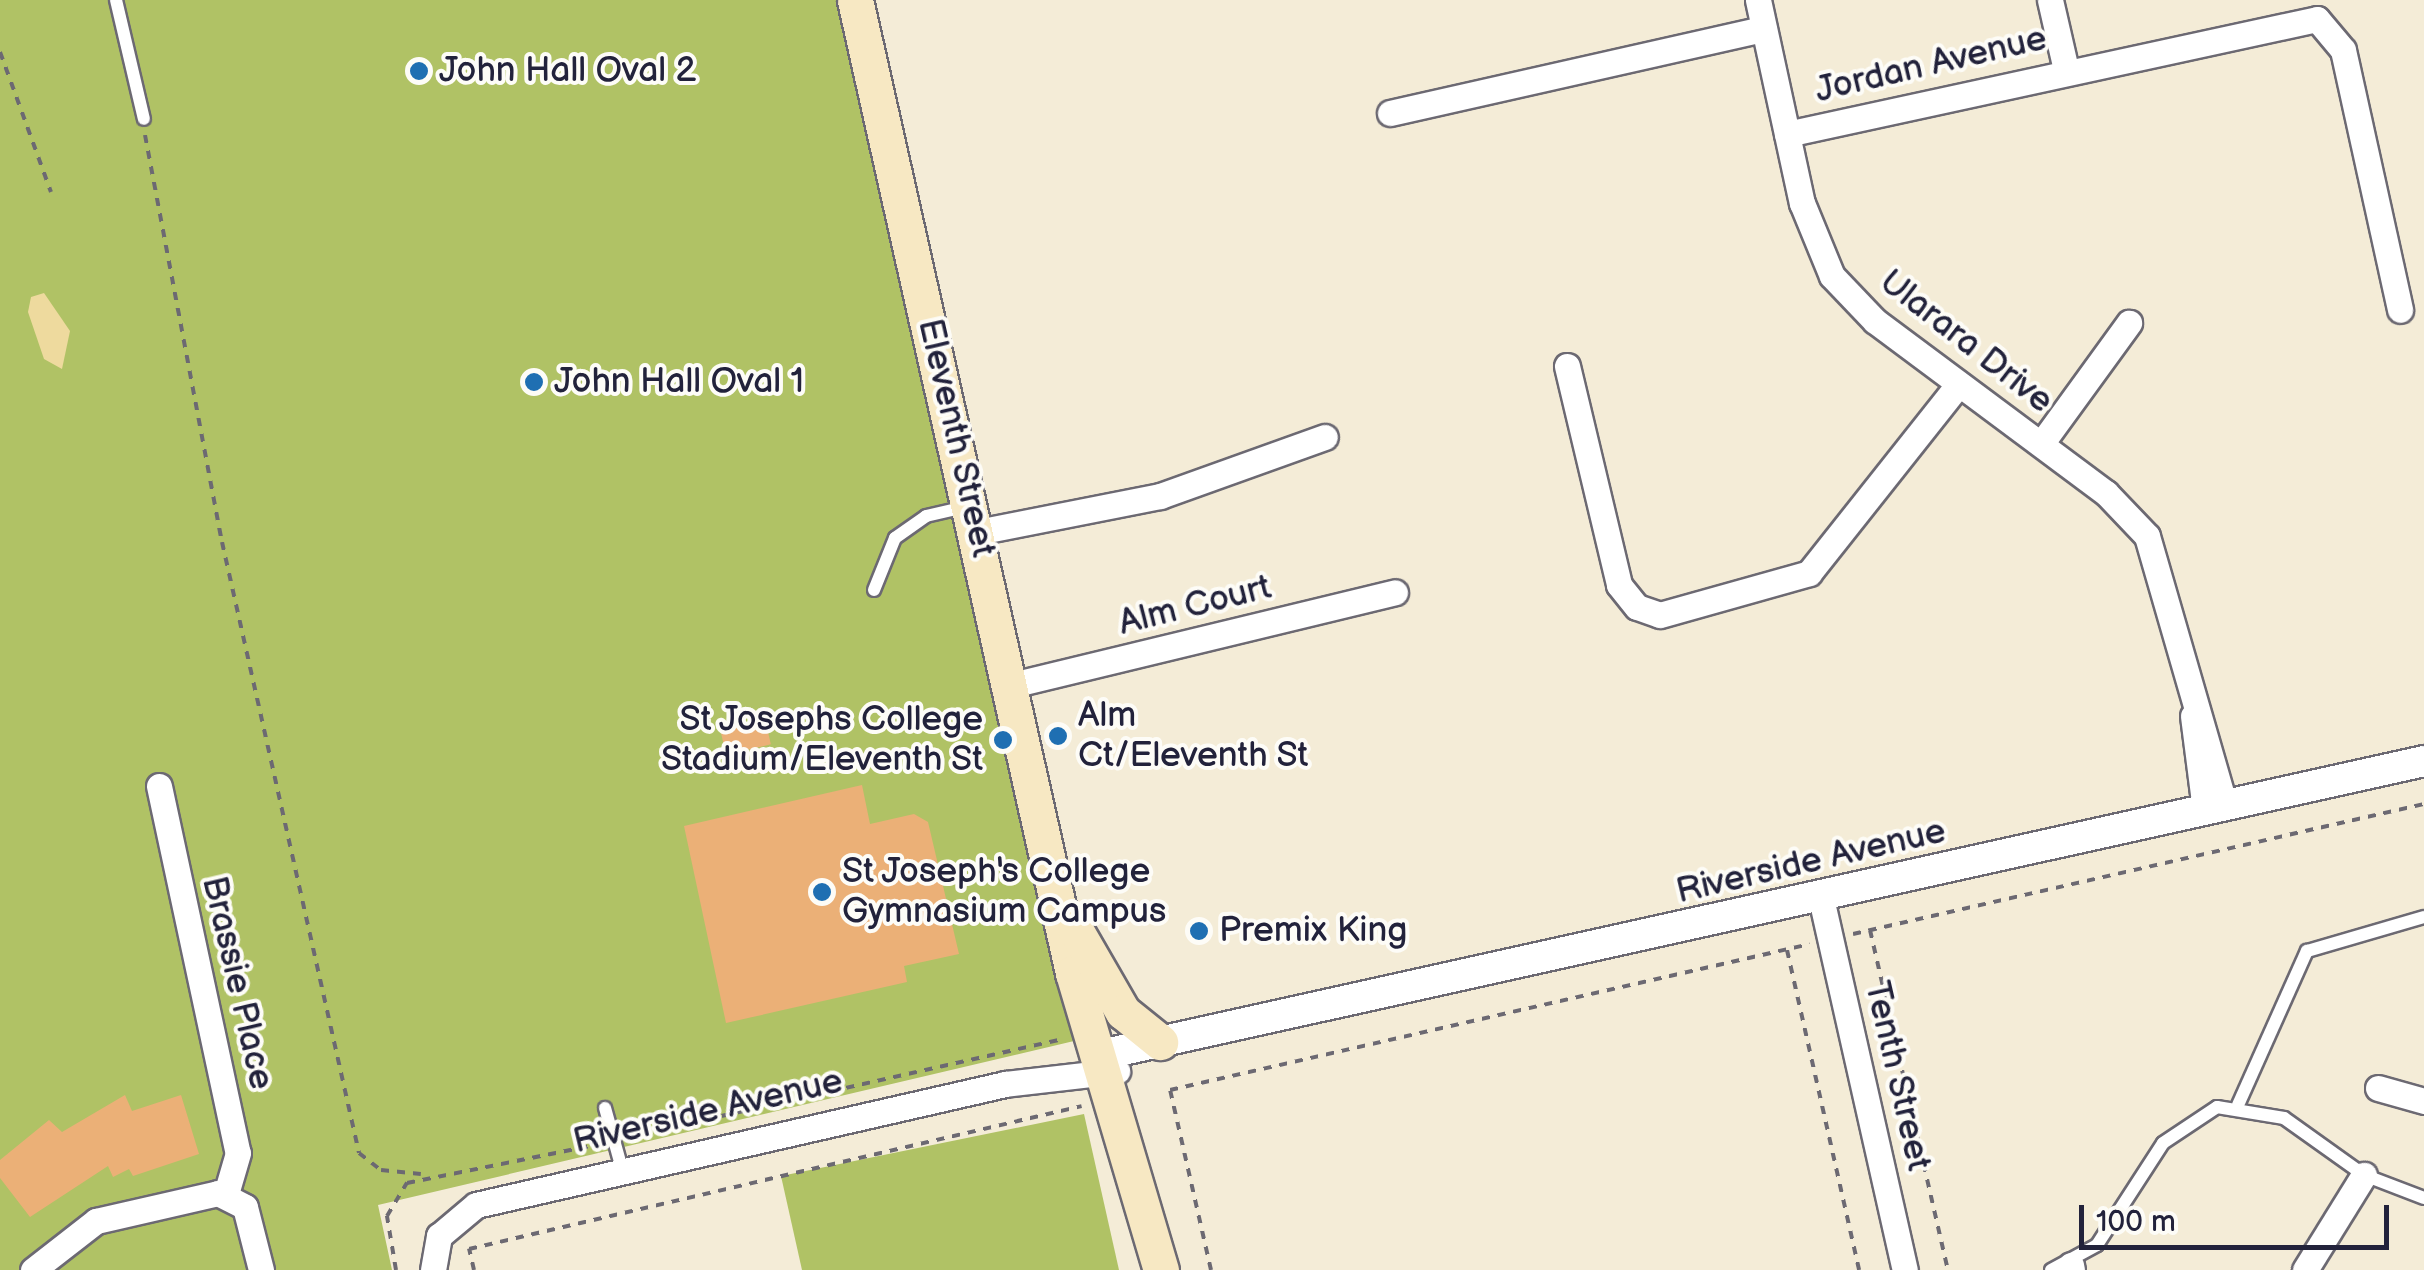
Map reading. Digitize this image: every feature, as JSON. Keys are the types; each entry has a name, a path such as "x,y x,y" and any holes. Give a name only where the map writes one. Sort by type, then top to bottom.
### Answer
{"main road":[{"name":"Eleventh Street","path":"855,0 1098,1065 1164,1270"},
{"name":"Eleventh Street","path":"1056,876 1072,924 1098,1065"},
{"path":"1072,924 1123,1012 1160,1042"}],"street":[{"name":"Ularara Drive","path":"1758,0 1810,231 1832,276 1960,384 2041,444 2147,536 2192,701 2215,808"},
{"path":"2050,0 2066,70"},
{"name":"Jordan Avenue","path":"1787,134 2296,18 2326,25 2343,50 2400,310"},
{"path":"1390,113 1764,29"},
{"path":"2041,444 2129,323"},
{"path":"1567,366 1619,585 1637,608 1660,615 1809,573 1960,384"},
{"path":"974,519 1160,496 1325,438"},
{"name":"Alm Court","path":"1012,684 1395,592"},
{"name":"Riverside Avenue","path":"433,1270 439,1236 476,1205 2424,761"},
{"name":"Brassie Place","path":"159,786 238,1153 226,1194"},
{"name":"Tenth Street","path":"1820,898 1905,1270"},
{"name":"Riverside Avenue","path":"1098,1065 1160,1042 1215,1036"},
{"path":"2378,1088 2424,1101"},
{"path":"2305,1270 2364,1176"},
{"path":"34,1270 96,1221 226,1194 245,1207 261,1270"}],"lane":[{"path":"116,0 144,119"},
{"path":"874,590 884,552 909,525 974,519"},
{"path":"2238,1106 2306,951 2424,918"},
{"path":"2065,1268 2106,1234 2176,1129 2202,1111 2238,1106 2284,1118 2364,1176 2424,1198"},
{"path":"605,1108 622,1170"}],"path":[{"path":"0,52 51,192"},
{"path":"144,119 152,206 358,1153 382,1170 477,1174 615,1140 1098,1065"},
{"path":"1211,1270 1170,1090 2424,804"},
{"path":"1870,930 1948,1270"},
{"path":"1787,950 1860,1270"},
{"path":"474,1270 469,1250 1098,1065"},
{"path":"396,1270 388,1216 421,1174"}],"green space":[{"path":"0,0 837,0 1074,1041 378,1205 392,1270 0,1270"},
{"path":"1084,1114 1119,1270 802,1270 781,1176"}],"sand":[{"path":"44,293 70,331 62,369 44,359 28,312 31,297"}],"building":[{"path":"765,719 771,744 726,755 720,729"},
{"name":"St Joseph's College Gymnasium Campus","path":"862,785 870,824 914,814 928,822 959,954 904,966 907,982 726,1023 684,826"},
{"path":"125,1095 132,1111 181,1095 199,1154 133,1176 129,1169 113,1177 108,1166 30,1217 0,1178 0,1160 49,1120 62,1132"}],"place":[{"name":"John Hall Oval 2","path":"419,71"},
{"name":"John Hall Oval 1","path":"534,382"},
{"name":"Alm Ct/Eleventh St","path":"1058,736"},
{"name":"St Josephs College Stadium/Eleventh St","path":"1003,740"},
{"name":"St Joseph's College Gymnasium Campus","path":"822,892"},
{"name":"Premix King","path":"1199,931"}]}
